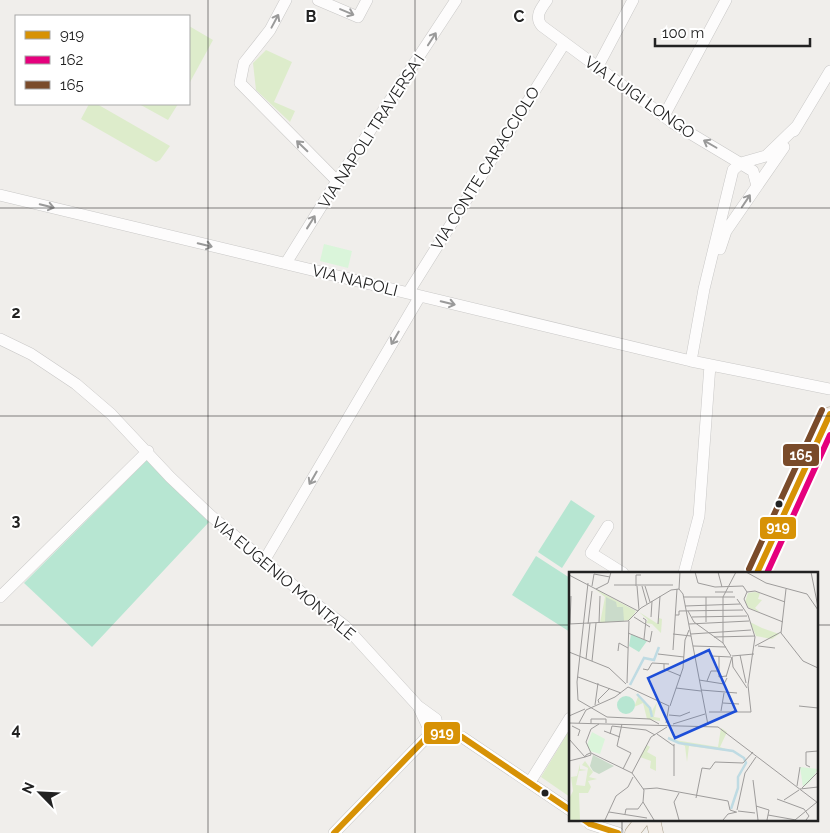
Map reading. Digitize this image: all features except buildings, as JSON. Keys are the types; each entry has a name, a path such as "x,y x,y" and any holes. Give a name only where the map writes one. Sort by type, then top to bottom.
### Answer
{"main road":[{"path":"757,572 830,414"},
{"path":"632,833 643,820"},
{"path":"642,833 644,820"},
{"path":"653,820 656,833"}],"street":[{"path":"286,0 270,30 244,63 240,83 336,181"},
{"path":"318,0 358,17 367,0"},
{"name":"VIA NAPOLI TRAVERSA I","path":"286,263 336,181 456,0"},
{"name":"VIA LUIGI LONGO","path":"547,0 540,10 539,23 565,45 664,116 742,163 753,172 757,186"},
{"path":"597,68 633,0"},
{"path":"664,116 726,0"},
{"name":"VIA CONTE CARACCIOLO","path":"408,293 565,45"},
{"path":"701,310 711,288 723,238 797,126 830,71"},
{"path":"691,361 704,289 733,170 742,163 766,156 797,126"},
{"name":"VIA NAPOLI","path":"0,195 691,361 830,389"},
{"path":"723,210 727,216 735,219"},
{"path":"264,561 420,296"},
{"name":"VIA EUGENIO MONTALE","path":"0,339 31,354 76,384 111,414 196,502 264,561 345,626 418,706 436,719 438,732"},
{"path":"684,572 699,516 710,365"},
{"path":"0,597 148,451"},
{"path":"608,526 591,553 621,572"},
{"path":"530,782 569,720"},
{"path":"334,833 427,737 438,732 462,737 569,809"},
{"path":"586,822 597,833"},
{"path":"586,822 618,833"}],"green space":[{"path":"190,27 213,40 190,82"},
{"path":"266,50 292,62 274,102 295,111 290,122 256,90 253,63"},
{"path":"88,105 99,105 170,146 160,160 156,162 81,119"},
{"path":"141,105 177,105 168,120"},
{"path":"324,244 352,251 348,268 320,261"},
{"path":"147,460 209,522 92,647 24,583"},
{"path":"571,500 595,516 562,568 538,552"},
{"path":"536,556 569,577 569,631 512,595"},
{"path":"569,731 569,796 541,777"}],"transit line":[{"name":"165","path":"749,569 822,410"},
{"name":"919","path":"757,572 830,414"},
{"name":"162","path":"767,572 830,435"},
{"name":"919","path":"334,833 427,737 438,732 462,737 569,809"},
{"name":"919","path":"584,820 590,824 618,833"}]}
